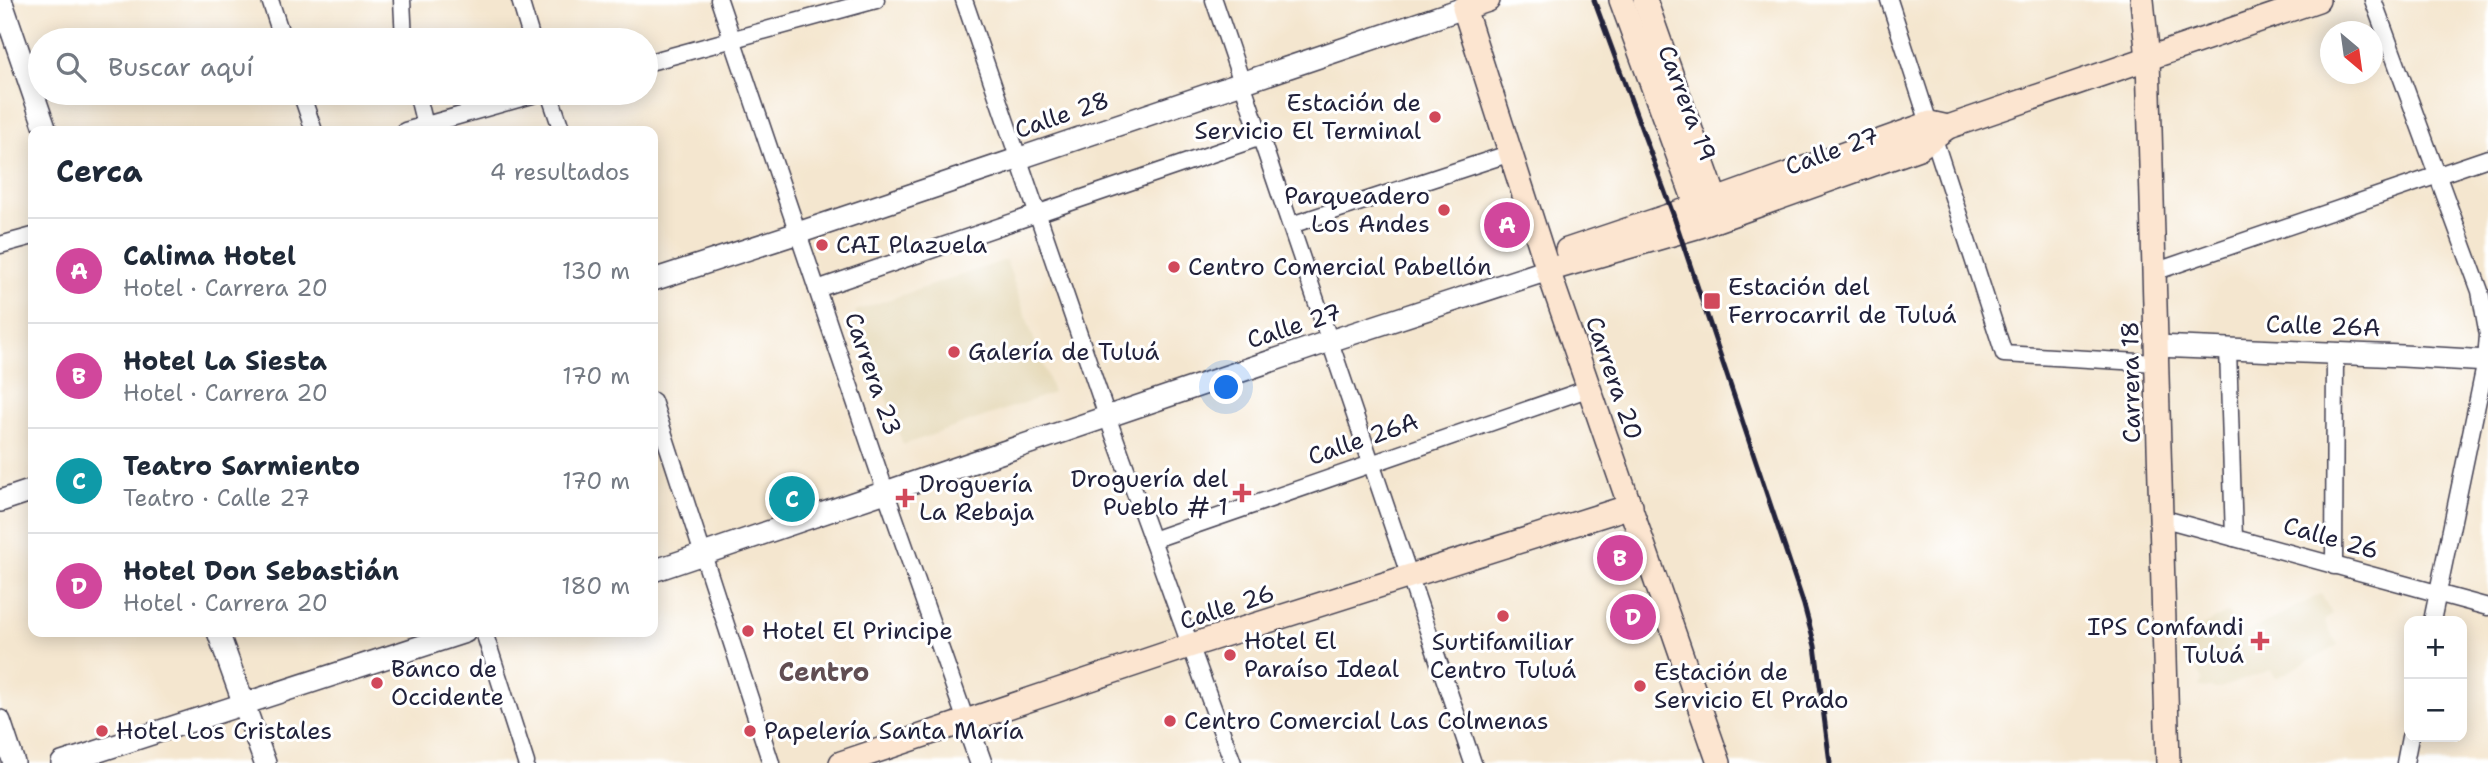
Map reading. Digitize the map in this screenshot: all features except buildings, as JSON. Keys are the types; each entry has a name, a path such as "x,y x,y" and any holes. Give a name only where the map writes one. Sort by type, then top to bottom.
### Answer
{"main road":[{"name":"Calle 28","path":"1464,8 1488,0"},
{"name":"Carrera 19","path":"1621,0 1709,212"},
{"name":"Carrera 19","path":"1645,0 1709,212"},
{"name":"Carrera 18","path":"2142,0 2148,59 2168,763"},
{"name":"Calle 27","path":"1546,264 1919,148 1937,129 2318,0"},
{"name":"Carrera 20","path":"1464,8 1546,264 1719,763"},
{"name":"Calle 26","path":"841,763 1189,646 1631,506"}],"street":[{"path":"1,0 28,79"},
{"path":"270,0 279,28"},
{"path":"402,0 403,28"},
{"path":"520,0 528,28"},
{"name":"Carrera 23","path":"719,0 886,493 981,763"},
{"path":"658,60 876,0"},
{"path":"964,0 1107,416 1233,763"},
{"path":"1214,0 1474,763"},
{"path":"1889,0 1937,129"},
{"path":"2373,0 2480,291 2488,335 2487,361 2433,616"},
{"name":"Calle 28","path":"658,278 1464,8"},
{"path":"37,105 44,126"},
{"path":"305,105 312,126"},
{"path":"420,105 425,125"},
{"path":"422,126 496,105"},
{"path":"553,105 560,126"},
{"name":"Calle 26A","path":"1937,129 2004,354 2156,355 2228,349 2487,361"},
{"path":"817,289 1261,137"},
{"path":"1290,225 1511,153"},
{"path":"2154,272 2488,158"},
{"path":"0,245 28,237"},
{"name":"Calle 27","path":"658,569 1330,341 1546,264"},
{"path":"2228,349 2234,538"},
{"path":"2334,566 2335,353"},
{"name":"Calle 26A","path":"1152,540 1590,388"},
{"path":"658,416 771,763"},
{"path":"0,501 28,492"},
{"name":"Calle 26","path":"2161,518 2488,607"},
{"path":"220,637 265,763"},
{"path":"62,763 449,637"},
{"path":"486,637 526,763"},
{"path":"0,721 13,763"},
{"path":"2404,763 2409,742"}],"shaded area":[{"name":"Galería de Tuluá","path":"1006,260 1053,393 903,445 855,311"},
{"name":"IPS Comfandi Tuluá","path":"2321,594 2332,614 2324,621 2338,646 2276,678 2271,670 2217,689 2199,687 2202,680 2182,637 2228,612 2240,636"}],"railway":[{"path":"1594,0 1673,214 1804,605 1815,646 1830,763"}],"place":[{"name":"Estación de Servicio El Terminal","path":"1435,117"},
{"name":"Parqueadero Los Andes","path":"1444,210"},
{"name":"Calima Hotel","path":"1507,225"},
{"name":"CAI Plazuela","path":"822,245"},
{"name":"Centro Comercial Pabellón","path":"1174,267"},
{"name":"Estación del Ferrocarril de Tuluá","path":"1712,301"},
{"name":"Galería de Tuluá","path":"954,352"},
{"name":"Droguería del Pueblo # 1","path":"1242,493"},
{"name":"Droguería La Rebaja","path":"905,498"},
{"name":"Teatro Sarmiento","path":"792,499"},
{"name":"Hotel La Siesta","path":"1620,558"},
{"name":"Surtifamiliar Centro Tuluá","path":"1503,616"},
{"name":"Hotel Don Sebastián","path":"1633,617"},
{"name":"Hotel El Principe","path":"748,631"},
{"name":"IPS Comfandi Tuluá","path":"2260,641"},
{"name":"Hotel El Paraíso Ideal","path":"1230,655"},
{"name":"Banco de Occidente","path":"377,683"},
{"name":"Estación de Servicio El Prado","path":"1640,686"},
{"name":"Centro Comercial Las Colmenas","path":"1170,721"},
{"name":"Hotel Los Cristales","path":"102,731"},
{"name":"Papelería Santa María","path":"750,731"}],"district":[{"name":"Centro","path":"824,671"}]}
